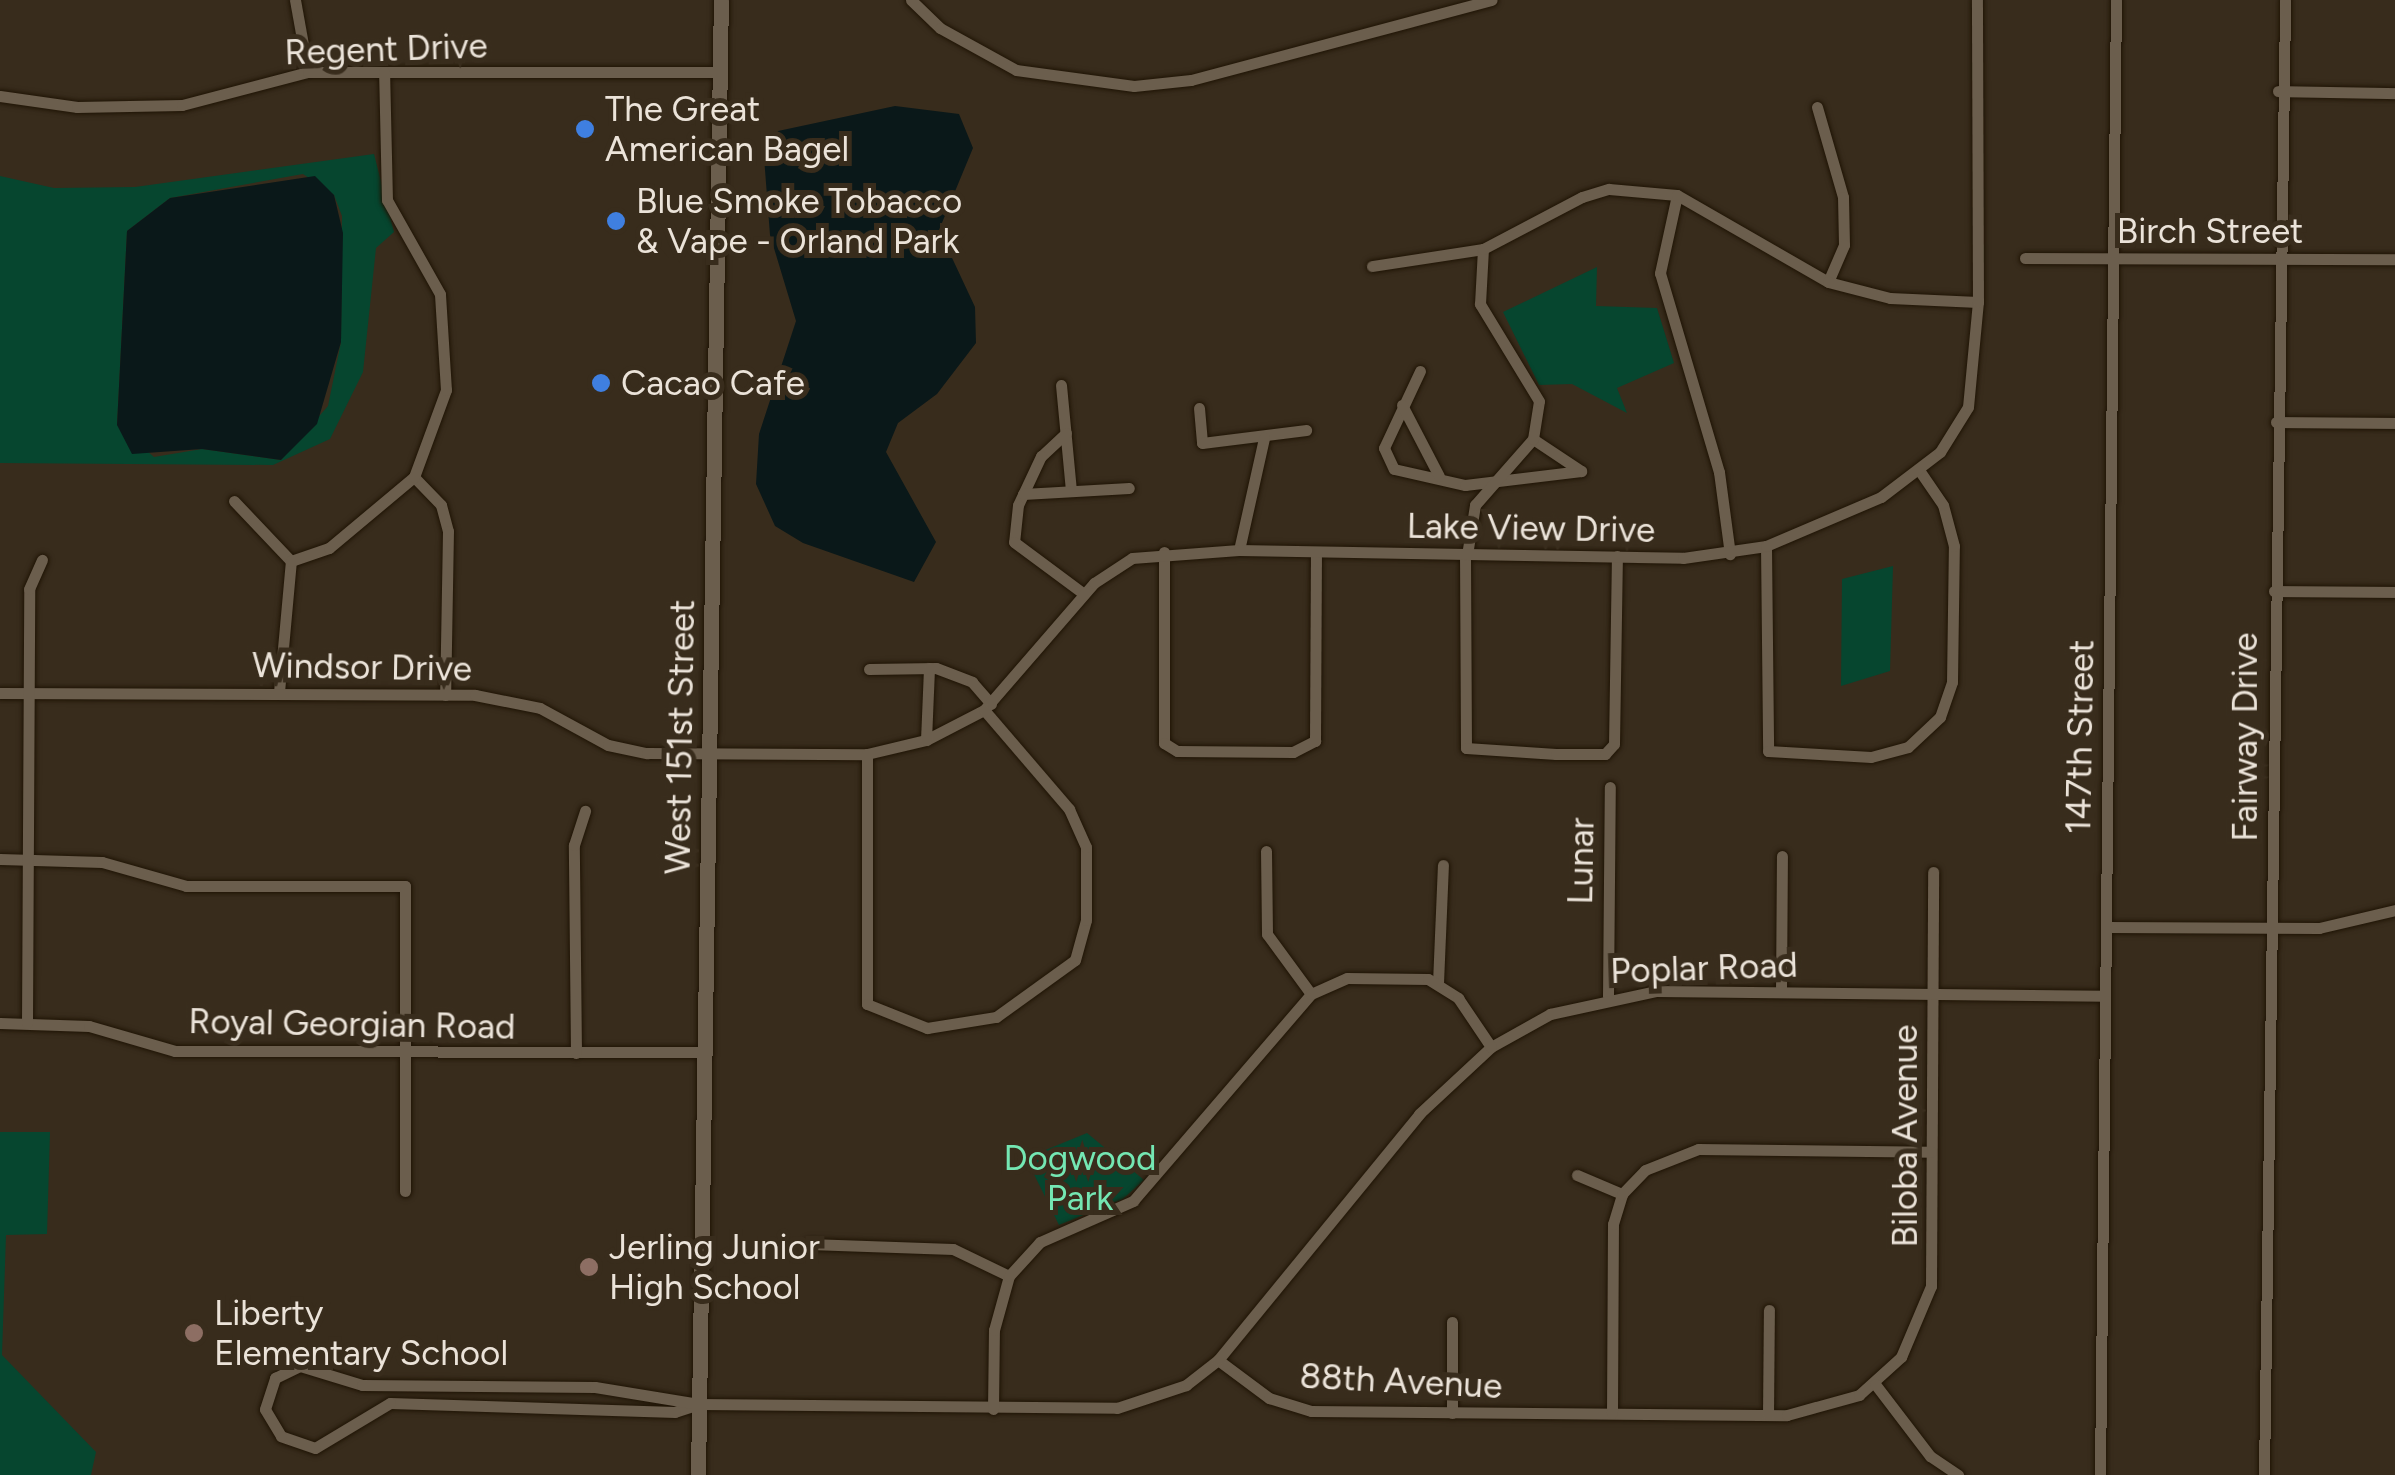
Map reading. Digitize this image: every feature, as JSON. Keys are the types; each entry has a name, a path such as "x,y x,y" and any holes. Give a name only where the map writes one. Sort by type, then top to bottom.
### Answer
{"street":[{"path":"295,0 308,72"},
{"name":"West 151st Street","path":"698,1475 720,0"},
{"path":"911,0 940,28 1016,70 1124,86 1192,80 1492,0"},
{"name":"Lake View Drive","path":"710,756 866,754 926,740 988,707 1084,594 1116,565 1164,552 1730,554 1766,546 1852,512 1919,470 1968,407 1978,302 1977,0"},
{"name":"147th Street","path":"2100,1475 2116,0"},
{"name":"Fairway Drive","path":"2264,1475 2278,91 2286,0"},
{"name":"Regent Drive","path":"0,96 77,108 182,105 308,72 720,72"},
{"path":"290,561 342,539 414,477 446,390 448,323 386,200 384,72"},
{"path":"2278,91 2395,93"},
{"path":"1818,107 1844,198 1844,245 1828,282"},
{"path":"1372,266 1483,249 1609,189 1678,195 1828,282 1890,298 1978,302"},
{"path":"1678,195 1660,273 1718,472 1730,554"},
{"path":"1483,249 1480,304 1539,401 1533,438 1487,485 1469,521 1464,743 1477,754 1605,754 1614,744 1616,556"},
{"name":"Birch Street","path":"2024,258 2395,259"},
{"path":"1420,371 1402,405 1386,460 1487,485 1580,470 1533,438"},
{"path":"1061,385 1071,492"},
{"path":"1402,405 1439,476"},
{"path":"1199,408 1202,444 1306,430"},
{"path":"2276,422 2395,423"},
{"path":"1066,434 1023,494 1014,542 1084,594"},
{"path":"1239,550 1264,438"},
{"path":"1766,546 1768,751 1892,754 1940,717 1952,682 1954,546 1944,506 1919,470"},
{"path":"414,477 441,505 448,532 445,695"},
{"path":"1023,494 1130,488"},
{"path":"234,500 290,561 279,692"},
{"path":"1164,552 1167,746 1308,750 1316,552"},
{"path":"28,1023 32,692 29,589 42,560"},
{"path":"2274,591 2395,592"},
{"path":"926,740 928,668"},
{"path":"866,754 868,1004 927,1028 996,1017 1075,960 1086,920 1086,847 1070,809 972,682 928,668 868,669"},
{"name":"Windsor Drive","path":"0,693 445,695 540,708 608,745 710,756"},
{"name":"Lunar","path":"1608,996 1610,787"},
{"path":"576,1053 574,845 585,811"},
{"path":"1266,851 1267,934 1310,994"},
{"path":"1781,992 1782,856"},
{"path":"0,859 102,862 186,886 405,886 405,1191"},
{"path":"1443,865 1438,983 1491,1047"},
{"name":"Biloba Avenue","path":"1876,1384 1913,1339 1928,1301 1933,872"},
{"path":"2106,927 2272,929 2395,910"},
{"path":"993,1409 994,1330 1009,1276 1040,1242 1110,1216 1147,1187 1310,994 1347,978 1438,983"},
{"name":"Poplar Road","path":"1218,1360 1419,1114 1491,1047 1550,1014 1608,996 1781,992 2105,996"},
{"name":"Royal Georgian Road","path":"0,1023 106,1029 175,1051 404,1055 706,1052"},
{"path":"1612,1413 1612,1240 1622,1194 1682,1151 1931,1152"},
{"path":"1577,1176 1622,1194"},
{"path":"809,1244 954,1249 1009,1276"},
{"path":"1768,1415 1769,1310"},
{"path":"1452,1322 1452,1414"},
{"path":"699,1404 675,1412 390,1403 315,1448 281,1436 265,1409 275,1378 300,1366 362,1385 596,1387 699,1404 1117,1408 1186,1384 1218,1360"},
{"name":"88th Avenue","path":"1218,1360 1303,1409 1452,1414 1768,1415 1819,1411 1876,1384"},
{"path":"1876,1384 1930,1456 1958,1475"}],"green space":[{"path":"374,154 394,232 376,248 363,372 330,439 273,465 0,463 0,176 54,188 135,187","holes":["303,174 334,195 342,216 341,342 328,406 281,460 202,449 154,457 117,425 127,231 170,198"]},
{"path":"1597,267 1596,306 1657,308 1674,363 1617,388 1627,413 1572,384 1539,385 1503,312"},
{"path":"1893,566 1890,671 1841,686 1842,579"},
{"path":"0,1132 50,1132 47,1234 6,1235 2,1355 96,1452 91,1475 0,1475"},
{"name":"Dogwood Park","path":"1087,1133 1144,1180 1123,1199 1059,1225 1026,1158"}],"shaded area":[{"path":"895,106 959,114 973,148 939,230 975,307 976,343 937,394 898,423 886,452 936,542 914,582 803,543 775,526 756,484 759,434 796,321 770,235 764,157 778,131"},
{"path":"315,176 334,195 343,233 341,342 317,424 281,460 202,449 132,454 117,425 127,231 170,198"}],"place":[{"name":"The Great American Bagel","path":"585,129"},
{"name":"Blue Smoke Tobacco & Vape - Orland Park","path":"616,221"},
{"name":"Cacao Cafe","path":"601,383"},
{"name":"Jerling Junior High School","path":"589,1267"},
{"name":"Liberty Elementary School","path":"194,1333"}]}
